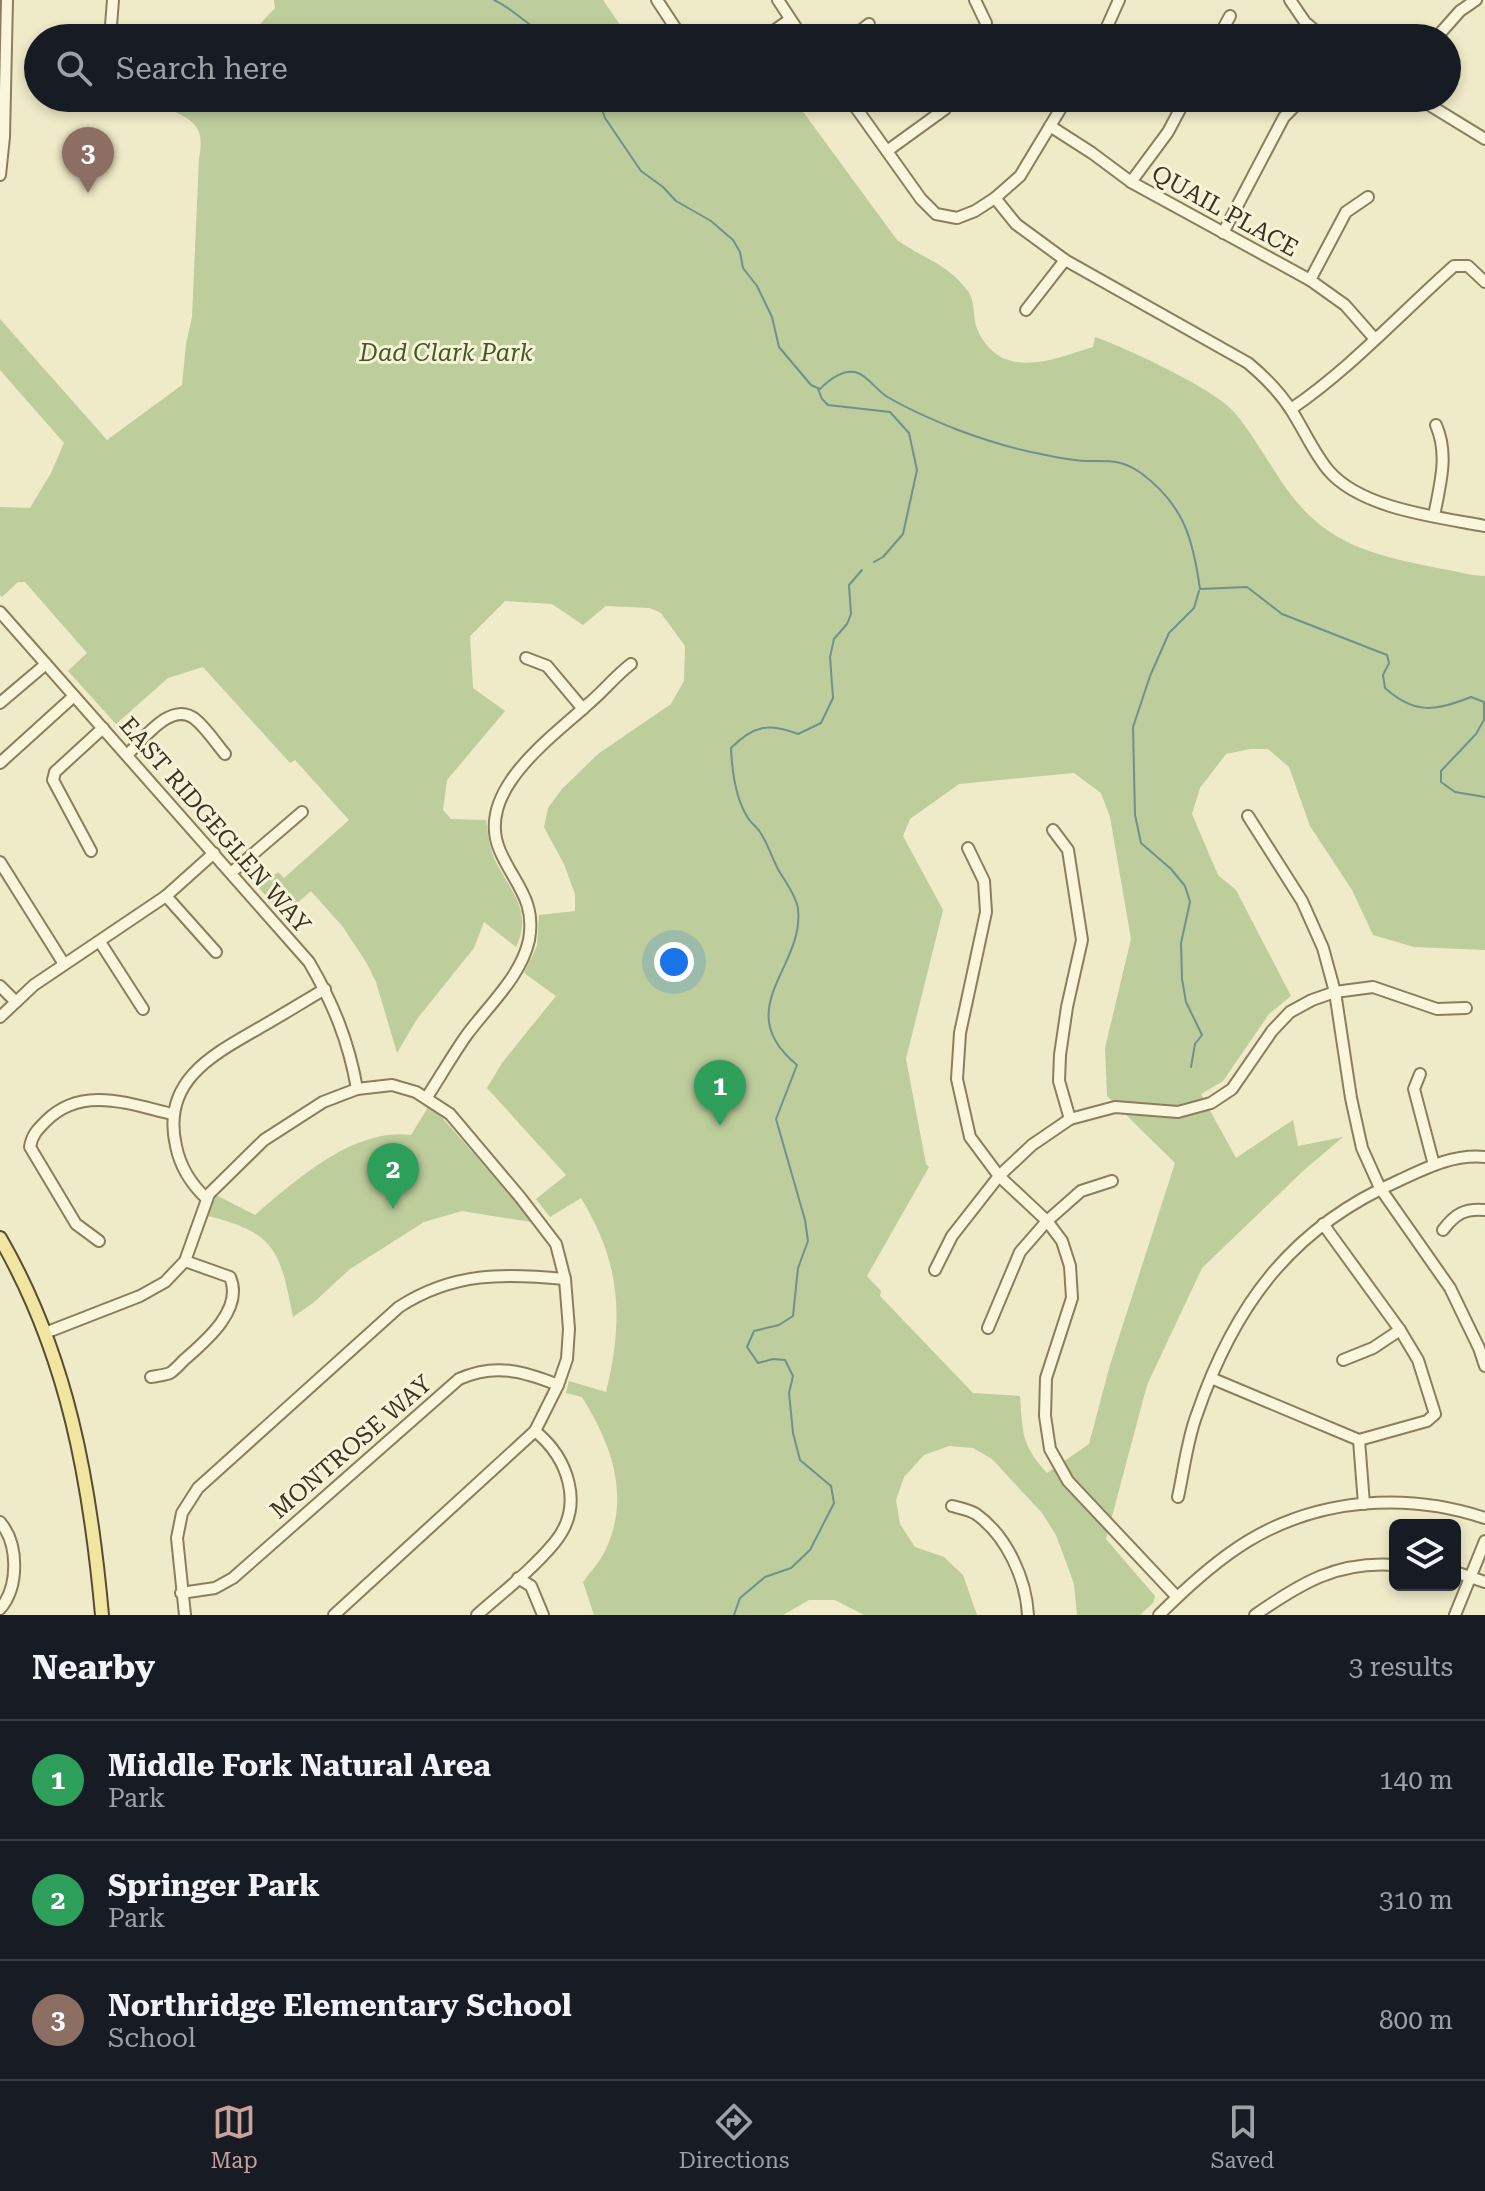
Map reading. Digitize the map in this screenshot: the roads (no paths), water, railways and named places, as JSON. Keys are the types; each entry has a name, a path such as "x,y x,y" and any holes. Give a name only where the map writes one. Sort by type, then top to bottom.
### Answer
{"main road":[{"path":"0,1238 45,1333 71,1409 88,1489 102,1615"}],"street":[{"path":"0,175 4,137 7,0"},
{"path":"111,24 113,0"},
{"path":"657,0 673,24"},
{"path":"778,0 792,24"},
{"path":"975,0 986,24"},
{"path":"1108,24 1119,0"},
{"path":"1290,0 1307,24"},
{"path":"1450,0 1460,11"},
{"path":"1448,24 1476,0"},
{"path":"1226,24 1230,16"},
{"path":"783,24 789,20"},
{"path":"859,112 921,199 936,214 957,218 966,216 995,198 1020,176 1058,112"},
{"path":"887,151 941,112"},
{"path":"1131,182 1168,132 1179,112"},
{"path":"1223,233 1289,112"},
{"path":"1441,112 1485,139"},
{"name":"QUAIL PLACE","path":"1050,126 1131,182 1310,280 1345,305 1374,338"},
{"path":"1310,280 1346,212 1368,197"},
{"path":"995,198 1016,224 1065,260 1248,363 1271,383 1291,409 1328,470 1346,487 1368,498 1485,526"},
{"path":"1026,310 1065,260"},
{"path":"1291,409 1330,382 1454,266 1468,266 1485,282"},
{"path":"1434,516 1444,463 1442,440 1436,425"},
{"name":"EAST RIDGEGLEN WAY","path":"1,616 309,962 325,989 350,1049 357,1089"},
{"path":"526,658 547,666 583,709"},
{"path":"0,703 46,664"},
{"path":"427,1097 465,1037 512,977 528,945 532,920 527,900 499,849 495,825 499,803 529,757 631,664"},
{"path":"0,763 74,696"},
{"path":"127,755 167,716 181,714 194,718 225,754"},
{"path":"91,851 53,780 55,772 103,728"},
{"path":"232,872 302,812"},
{"path":"1248,816 1302,901 1323,948 1335,992 1362,1148 1380,1188 1450,1288 1485,1366"},
{"path":"1053,830 1068,850 1082,940 1060,1055 1059,1081 1070,1119"},
{"path":"968,848 984,881 986,912 960,1033 957,1079 970,1137 999,1176 1047,1221 1062,1241 1070,1266 1072,1298 1046,1378 1045,1416 1050,1449 1068,1481 1177,1597"},
{"path":"0,1017 34,985 166,896 214,853"},
{"path":"0,862 64,964"},
{"path":"166,896 216,952"},
{"path":"100,942 143,1009"},
{"path":"0,986 16,1002"},
{"path":"935,1270 952,1236 999,1176 1032,1145 1070,1119 1115,1107 1178,1112 1211,1103 1232,1089 1272,1031 1290,1012 1335,992 1373,987 1437,1009 1466,1008"},
{"path":"207,1199 193,1184 177,1153 172,1114 186,1081 217,1053 325,989"},
{"path":"1420,1074 1414,1089 1434,1165"},
{"path":"45,1333 140,1296 165,1282 185,1261 207,1199 247,1154 323,1102 357,1089 392,1085 427,1097 450,1114 556,1244 565,1279 569,1329 567,1359 535,1431 334,1615"},
{"path":"99,1241 76,1224 30,1147 32,1135 56,1111 86,1099 105,1098 172,1114"},
{"path":"1178,1497 1196,1416 1227,1340 1251,1299 1278,1264 1323,1224 1380,1188 1455,1158 1485,1157"},
{"path":"988,1328 1020,1252 1047,1221 1081,1191 1112,1181"},
{"path":"1443,1230 1454,1214 1473,1208 1485,1210"},
{"path":"1211,1378 1359,1440 1427,1421 1435,1414 1418,1360 1400,1330 1323,1224"},
{"path":"151,1377 170,1373 203,1344 225,1317 231,1301 234,1286 230,1277 185,1261"},
{"path":"185,1615 177,1538 182,1513 198,1488 399,1307 431,1290 466,1279 510,1274 565,1279"},
{"path":"1343,1360 1373,1348 1400,1330"},
{"name":"MONTROSE WAY","path":"181,1593 215,1588 233,1578 459,1379 475,1372 499,1368 525,1372 558,1385"},
{"path":"477,1615 556,1540 566,1520 569,1481 563,1461 550,1443 535,1431"},
{"path":"1359,1440 1364,1504"},
{"path":"1159,1615 1222,1558 1276,1526 1331,1508 1364,1504 1428,1504 1485,1518"},
{"path":"952,1506 975,1513 999,1536 1027,1594 1028,1615"},
{"path":"0,1522 6,1529 15,1559 10,1598 0,1609"},
{"path":"1455,1615 1485,1541"},
{"path":"1255,1615 1297,1586 1351,1566 1389,1565"},
{"path":"1461,1573 1485,1582"},
{"path":"518,1578 531,1586 543,1615"}],"waterway":[{"path":"494,0 529,24"},
{"path":"603,112 641,171 676,201 711,221 733,240 740,252 743,268 757,286 772,317 779,347 811,385 820,389 842,373 858,373 903,406 978,437 1031,452 1077,460 1116,462 1141,473 1167,498 1184,524 1194,554 1200,589 1247,587 1282,614 1387,655 1389,663 1383,675 1385,688 1406,703 1426,708 1471,697 1484,702 1484,720 1476,734 1441,771 1441,782 1455,792 1485,797"},
{"path":"818,389 828,405 890,412 909,433 917,470 903,534 883,557 874,562"},
{"path":"734,1615 740,1598 765,1577 791,1568 810,1550 834,1503 831,1486 800,1460 793,1433 789,1393 793,1376 785,1360 758,1363 747,1347 754,1331 779,1325 793,1316 798,1268 808,1241 805,1220 776,1119 797,1065 778,1045 769,1025 769,1006 797,930 798,909 763,837 740,802 733,775 731,748 762,728 778,728 798,734 821,723 833,698 830,657 834,639 847,624 851,614 849,585 862,570"},
{"path":"1191,1067 1195,1044 1202,1035 1186,1002 1182,979 1181,943 1190,902 1185,886 1171,869 1141,843 1135,815 1133,727 1169,633 1194,608 1199,591"}],"place":[{"name":"Northridge Elementary School","path":"88,193"},
{"name":"Middle Fork Natural Area","path":"720,1126"},
{"name":"Springer Park","path":"393,1209"}],"park label":[{"name":"Dad Clark Park","path":"446,353"}]}
